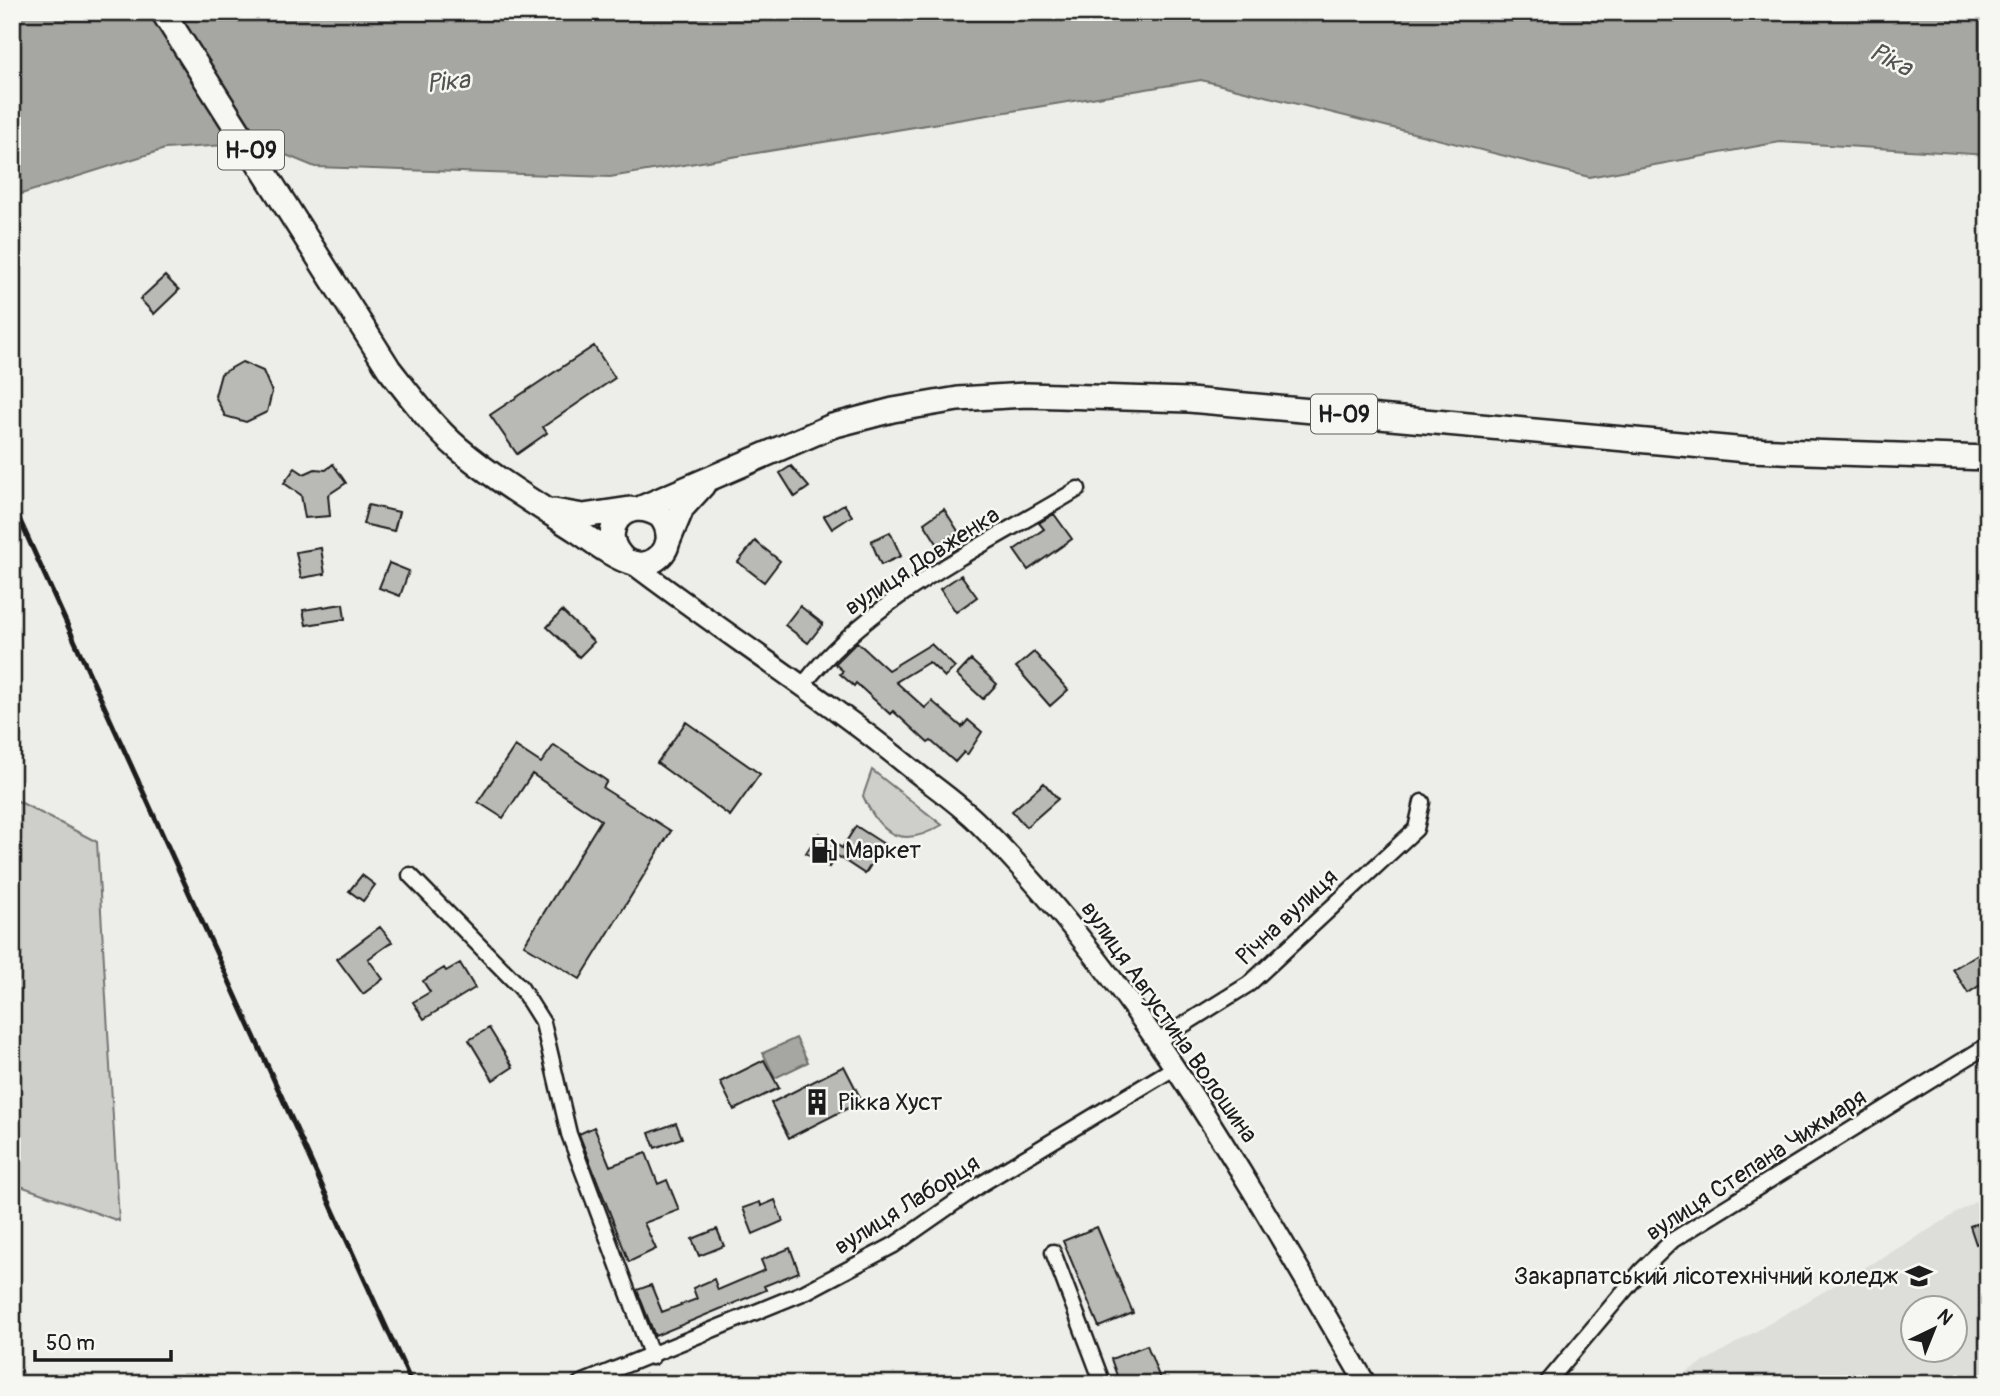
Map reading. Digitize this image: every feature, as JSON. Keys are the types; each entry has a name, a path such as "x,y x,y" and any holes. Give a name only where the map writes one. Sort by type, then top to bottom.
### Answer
{"main road":[{"name":"вулиця Августина Волошина","path":"163,12 389,369 423,413 460,450 544,509 629,562 856,723 976,821 1074,928 1174,1068 1243,1174 1366,1384"},
{"name":"Н-09","path":"636,509 832,426 893,410 958,399 1027,395 1189,400 1747,450 1988,458"},
{"name":"Н-09","path":"666,548 682,508 712,477"},
{"name":"вулиця Августина Волошина","path":"544,509 583,516 636,509"},
{"path":"666,548 650,562 629,562 614,546 613,529 617,520 636,509 660,516 666,524 668,591"}],"street":[{"name":"вулиця Довженка","path":"803,685 824,658 863,621 1078,489"},
{"name":"Річна вулиця","path":"1156,1042 1249,984 1416,829 1422,802"},
{"path":"410,876 521,988 543,1023 569,1134 652,1357"},
{"name":"вулиця Степана Чижмаря","path":"1546,1384 1641,1271 1673,1240 1988,1045"},
{"name":"вулиця Лаборця","path":"579,1384 652,1357 805,1292 894,1245 983,1184 1174,1068"},
{"path":"1053,1252 1103,1384"}],"shaded area":[{"path":"872,770 942,825 928,832 904,837 885,829 877,821 863,796"},
{"path":"12,798 97,842 119,1221 12,1183"},
{"name":"Закарпатський лісотехнічний коледж","path":"1988,1194 1988,1384 1666,1384 1905,1244"}],"water":[{"name":"Ріка","path":"12,12 1988,12 1988,155 1780,142 1589,177 1201,80 610,177 315,167 257,143 165,149 12,197"},
{"path":"796,1038 808,1062 775,1078 763,1053"}],"building":[{"path":"165,276 179,290 154,314 140,299"},
{"path":"594,346 615,378 543,427 547,433 517,454 490,415"},
{"path":"242,362 263,371 272,392 267,412 246,422 225,416 215,396 221,374"},
{"path":"333,464 346,483 328,495 330,516 305,518 301,495 284,483 295,468 304,474 315,469 326,470"},
{"path":"791,466 809,487 795,497 780,473"},
{"path":"844,504 852,516 832,529 824,516"},
{"path":"368,505 399,512 394,531 363,524"},
{"path":"944,509 958,531 938,545 924,523"},
{"path":"1054,514 1072,539 1028,570 1014,550 1044,529 1039,523"},
{"path":"890,532 901,556 881,565 871,541"},
{"path":"755,541 780,561 764,582 738,562"},
{"path":"321,548 325,574 301,578 296,552"},
{"path":"389,563 409,571 400,596 379,588"},
{"path":"961,575 977,597 956,612 940,589"},
{"path":"343,604 345,619 306,625 303,610"},
{"path":"800,606 823,624 808,643 785,625"},
{"path":"562,611 594,642 579,657 547,627"},
{"path":"857,642 888,670 931,644 955,667 945,677 929,662 896,682 925,708 932,701 962,727 968,720 982,732 967,755 964,752 955,762 931,741 928,743 893,711 890,714 856,683 854,686 840,674 843,671 835,664"},
{"path":"1034,652 1068,690 1050,706 1016,667"},
{"path":"971,660 997,684 983,699 957,675"},
{"path":"686,722 760,774 730,816 657,763"},
{"path":"554,745 607,781 603,788 671,831 580,979 524,945 601,820 532,774 503,818 478,802 515,746 541,763"},
{"path":"1044,783 1058,799 1026,827 1012,811"},
{"path":"856,826 884,844 865,874 836,855 829,867 806,853 819,833 842,848"},
{"path":"362,875 375,885 363,901 349,891"},
{"path":"380,927 392,942 368,959 383,979 363,994 337,959"},
{"path":"1988,948 1988,980 1968,993 1953,969"},
{"path":"460,963 475,988 424,1019 413,1002 430,992 423,981 444,968 446,971"},
{"path":"489,1028 513,1067 493,1080 469,1040"},
{"path":"764,1060 779,1088 734,1110 720,1082"},
{"name":"Рікка Хуст","path":"844,1066 862,1101 789,1138 771,1103"},
{"path":"676,1123 682,1138 655,1148 649,1133"},
{"path":"594,1127 610,1166 646,1153 658,1184 667,1180 679,1210 644,1223 656,1249 629,1262 579,1134"},
{"path":"775,1200 783,1221 753,1234 743,1208 760,1202 761,1206"},
{"path":"1988,1220 1988,1240 1976,1244 1970,1226"},
{"path":"1097,1227 1133,1313 1099,1327 1063,1241"},
{"path":"717,1229 724,1246 699,1256 692,1239"},
{"path":"790,1248 799,1272 764,1286 766,1290 655,1336 637,1290 651,1285 662,1312 697,1299 693,1288 714,1279 718,1290 765,1270 761,1260"},
{"path":"1147,1345 1162,1384 1120,1384 1111,1359"}],"railway":[{"path":"12,503 412,1384"}],"place":[{"name":"Маркет","path":"824,850"},
{"name":"Рікка Хуст","path":"817,1102"},
{"name":"Закарпатський лісотехнічний коледж","path":"1919,1276"}]}
